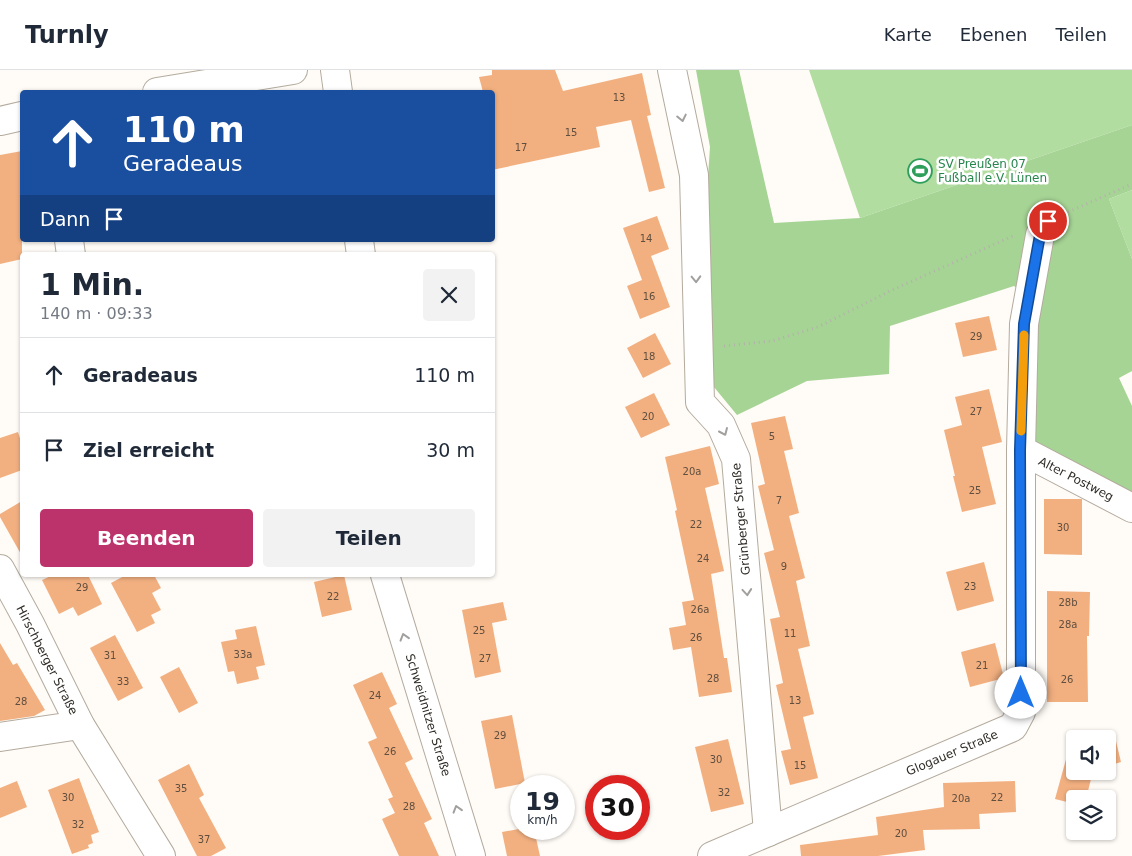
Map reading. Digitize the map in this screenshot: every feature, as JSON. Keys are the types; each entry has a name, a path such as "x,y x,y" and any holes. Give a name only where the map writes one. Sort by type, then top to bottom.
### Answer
{"street":[{"path":"335,70 338,90"},
{"name":"Grünberger Straße","path":"672,70 694,175 700,402 720,425 736,459 768,832"},
{"path":"169,90 286,71"},
{"path":"0,121 20,116"},
{"name":"Glogauer Straße","path":"712,856 1013,727 1021,712 1020,450 1024,324 1040,235 1048,221"},
{"name":"Alter Postweg","path":"1020,450 1132,508"},
{"name":"Hirschberger Straße","path":"0,569 30,624 80,725 161,856"},
{"name":"Schweidnitzer Straße","path":"386,577 471,856"},
{"name":"Hirschberger Straße","path":"0,737 80,725"}],"path":[{"path":"698,348 772,341 818,327 890,291 1132,184"}],"green space":[{"path":"696,70 739,70 774,223 860,218 1132,125 1132,190 1109,199 1132,259 1132,371 1119,378 1132,406 1132,499 1062,463 1032,439 1035,302 1014,286 890,326 889,374 807,381 737,415 709,381 708,177 710,147"},
{"name":"SV Preußen 07 Fußball e.V. Lünen","path":"809,70 1132,70 1132,125 860,218"},
{"path":"1132,190 1132,259 1109,199"}],"building":[{"path":"492,70 555,70 563,91 642,73 651,115 647,116 665,188 649,192 631,120 596,127 600,147 495,169 495,90 482,90 479,77 492,75"},
{"path":"20,151 20,242 22,242 22,252 20,252 20,259 0,264 0,155"},
{"path":"657,216 669,249 651,256 670,307 640,319 627,286 642,280 623,228"},
{"path":"989,316 997,350 963,357 955,323"},
{"path":"655,333 671,364 643,378 627,348"},
{"path":"989,389 1002,442 982,447 996,504 962,512 944,430 962,425 955,397"},
{"path":"654,393 670,425 641,438 625,407"},
{"path":"785,416 793,449 784,451 799,513 789,516 805,578 796,581 810,646 798,649 814,714 803,717 818,778 790,785 781,751 791,749 776,685 783,683 770,619 780,617 764,553 774,550 758,486 765,484 751,423"},
{"path":"18,432 20,438 20,471 0,478 0,438"},
{"path":"710,446 719,484 705,488 724,571 711,574 724,658 727,658 732,692 699,697 691,647 673,650 669,628 686,625 682,602 694,600 665,457"},
{"path":"1044,499 1082,499 1082,555 1044,554"},
{"path":"20,502 20,552 0,517 0,514"},
{"path":"984,562 994,601 957,611 946,572"},
{"path":"49,577 89,577 102,604 78,616 73,607 59,614 42,580"},
{"path":"122,577 155,577 161,588 152,593 161,610 151,615 155,623 137,632 111,583"},
{"path":"344,577 352,610 322,617 314,582"},
{"path":"1047,591 1090,592 1089,636 1087,636 1088,702 1047,702"},
{"path":"503,602 507,620 492,623 501,672 475,678 462,610"},
{"path":"256,626 265,665 256,667 259,679 237,684 234,671 228,672 221,642 237,639 235,630"},
{"path":"115,635 143,688 118,701 90,648"},
{"path":"0,643 13,665 17,663 45,710 34,716 0,721"},
{"path":"995,643 1004,678 970,687 961,652"},
{"path":"179,667 198,703 179,713 160,677"},
{"path":"382,672 397,704 389,708 413,759 405,763 432,819 424,823 439,856 399,856 382,819 395,813 388,799 393,797 368,742 377,738 353,685"},
{"path":"512,715 523,775 510,775 510,786 495,789 481,721"},
{"path":"728,739 744,804 711,812 695,747"},
{"path":"1116,741 1121,762 1116,764"},
{"path":"1066,759 1066,780 1091,780 1088,790 1066,790 1066,802 1055,799"},
{"path":"189,764 204,795 199,798 226,848 211,856 197,856 158,780"},
{"path":"79,778 99,832 91,835 93,843 88,845 89,848 72,854 48,790"},
{"path":"17,781 27,807 0,818 0,788"},
{"path":"1015,781 1016,812 979,814 980,829 923,830 925,850 878,856 801,856 800,845 878,835 876,817 944,807 943,783"},
{"path":"510,831 510,840 536,840 540,856 507,856 502,832"}],"slow traffic":[{"path":"1021,431 1024,335"}],"place":[{"name":"SV Preußen 07 Fußball e.V. Lünen","path":"920,171"}],"route":[{"path":"1021,693 1020,450 1024,324 1040,235 1048,221"}]}
